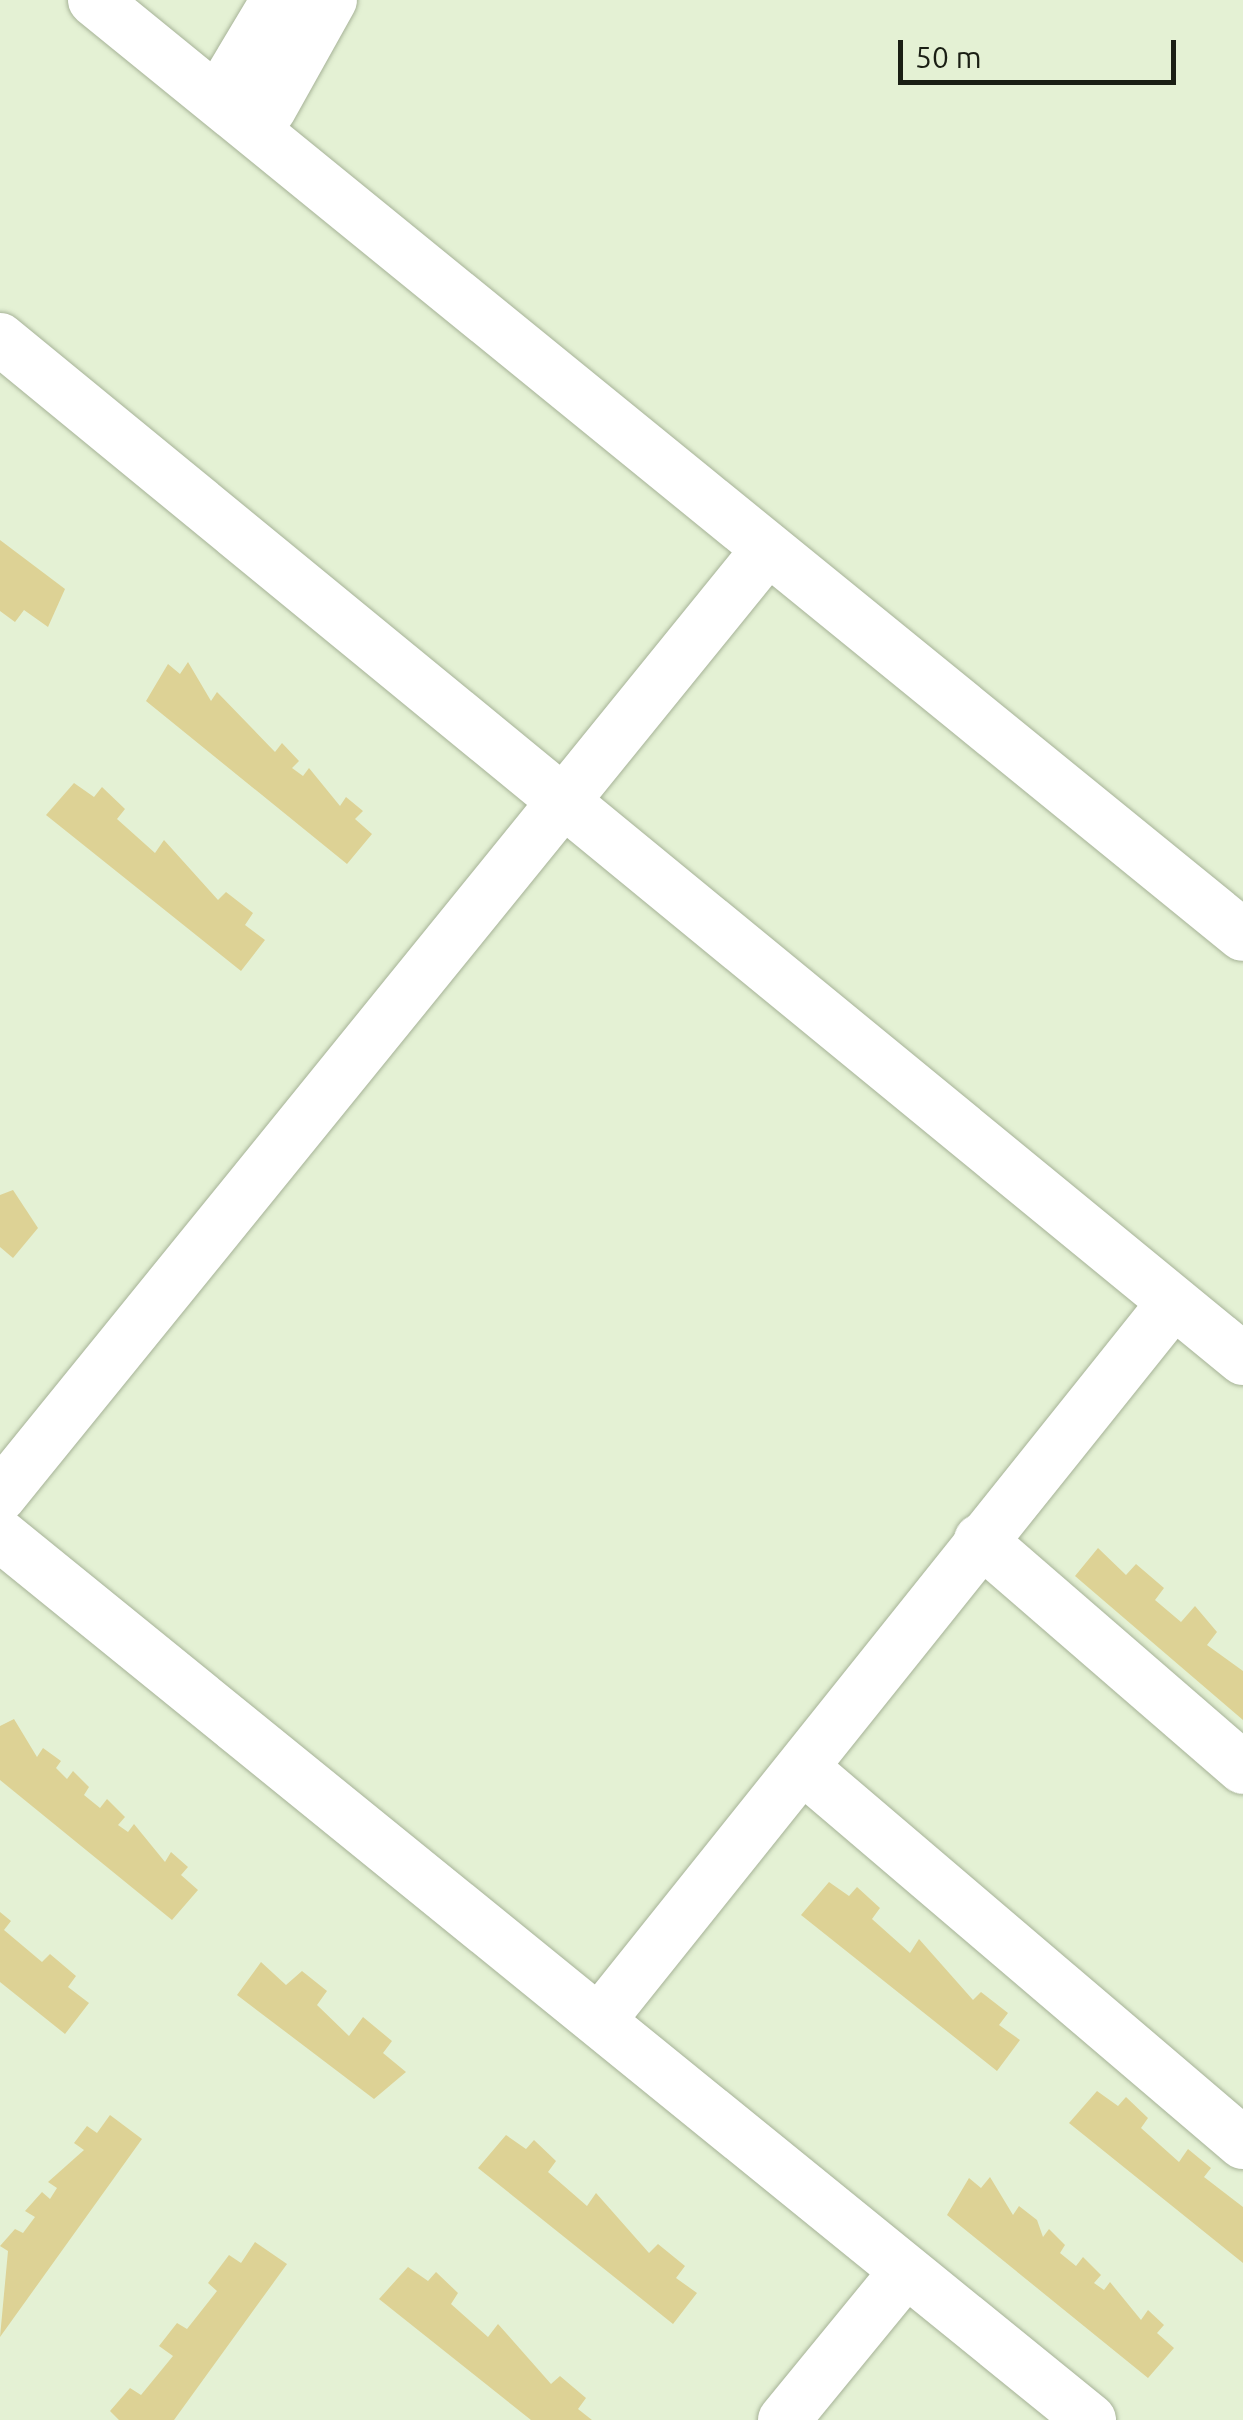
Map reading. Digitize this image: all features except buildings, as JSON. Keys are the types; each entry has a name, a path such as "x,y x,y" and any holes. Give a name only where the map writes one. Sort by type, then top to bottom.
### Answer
{"street":[{"path":"94,0 1243,935"},
{"path":"136,0 1243,898"},
{"path":"251,93 276,0"},
{"path":"251,93 332,0"},
{"path":"0,340 1243,1359"},
{"path":"0,1496 568,804 768,549"},
{"path":"602,2017 1173,1303"},
{"path":"0,1535 602,2017 905,2272 1090,2420"},
{"path":"980,1540 1243,1768"},
{"path":"803,1768 1243,2143"},
{"path":"784,2420 905,2272"}]}
